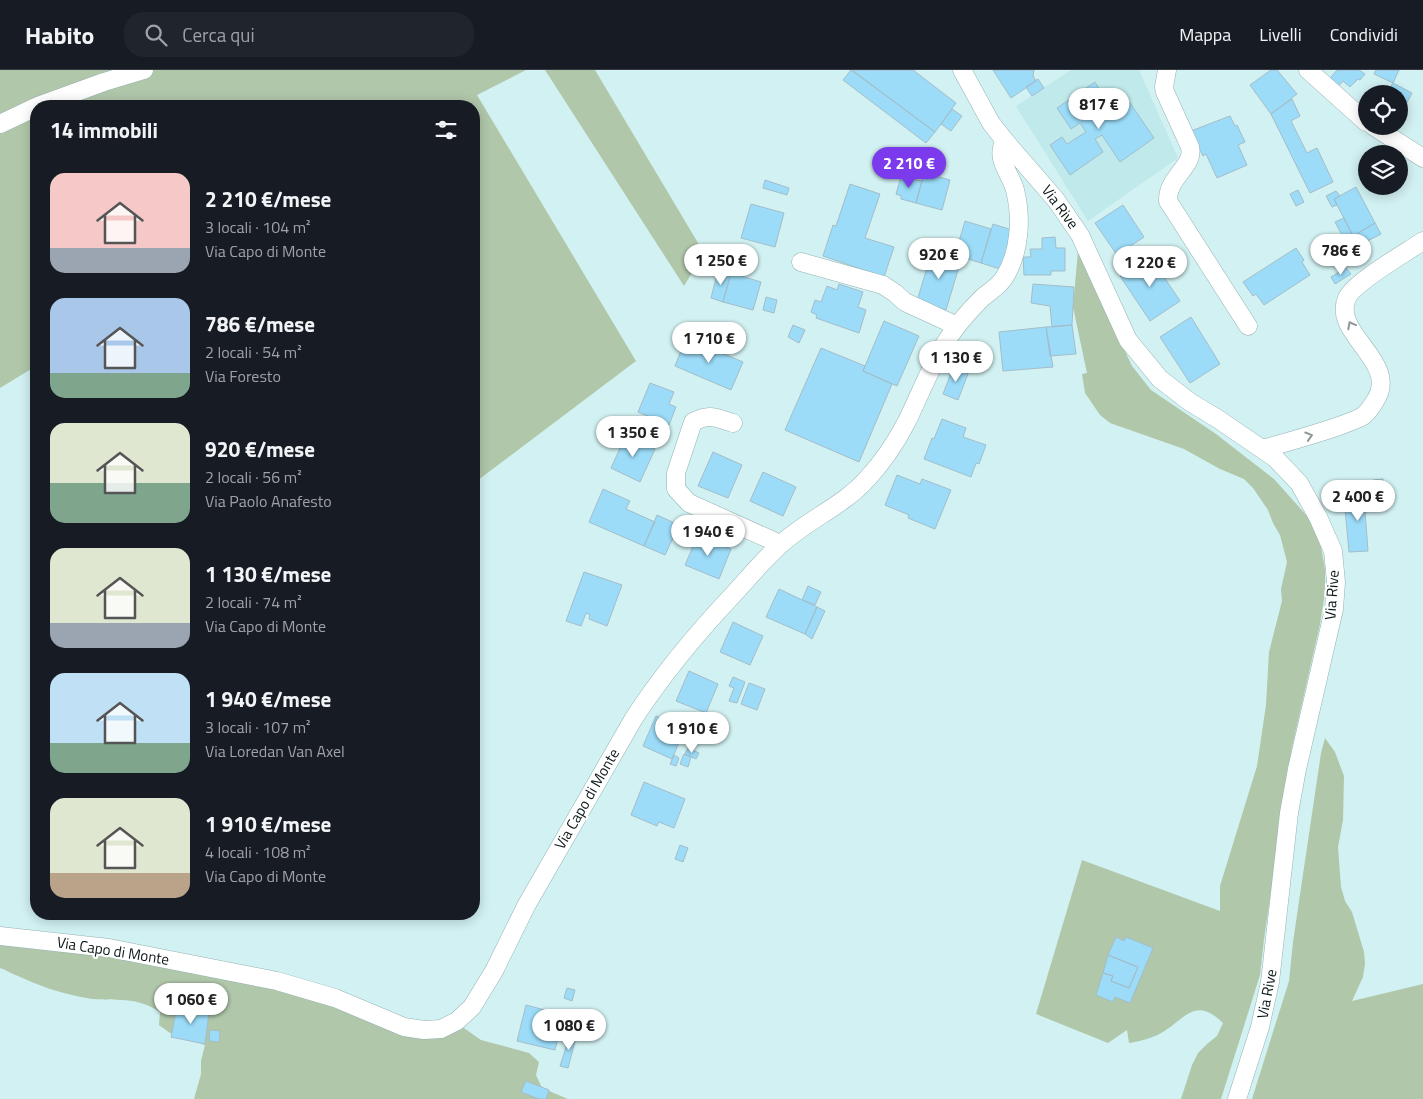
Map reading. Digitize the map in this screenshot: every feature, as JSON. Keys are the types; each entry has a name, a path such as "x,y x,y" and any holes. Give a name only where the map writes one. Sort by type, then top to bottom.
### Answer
{"street":[{"path":"56,100 104,82 144,70"},
{"name":"Via Rive","path":"962,70 981,107 1005,141 1068,216 1091,255 1128,340 1160,379 1190,402 1262,449 1286,469 1299,483 1308,498 1333,551 1336,582 1330,628 1296,769 1289,813 1270,982 1260,1027 1237,1099"},
{"path":"1167,70 1165,92 1192,154 1171,183 1168,201 1248,326"},
{"path":"1308,70 1358,115"},
{"path":"0,124 30,110"},
{"path":"1387,135 1423,158"},
{"name":"Via Capo di Monte","path":"0,936 109,948 277,981 335,998 404,1027 424,1030 441,1029 457,1021 472,1007 479,996 530,898 652,690 688,643 780,544 850,495 871,474 905,425 934,363 957,326 1004,279 1013,260 1017,242 1019,213 1015,188 1002,160 1001,148 1005,141"},
{"path":"1262,449 1312,436 1362,417 1373,405 1380,390 1380,377 1377,366 1348,321 1345,309 1347,298 1358,285 1423,241"},
{"path":"801,262 883,285 905,302 957,326"},
{"path":"733,424 713,417 704,417 693,422 676,473 676,489 689,503 780,544"}],"shaded area":[{"path":"1071,70 1139,70 1178,158 1088,221 1016,106"}],"green space":[{"path":"0,70 526,70 477,95 480,100 30,100 30,370 0,388"},
{"path":"545,70 595,70 704,253 684,286"},
{"path":"480,100 636,361 480,478"},
{"path":"1078,251 1132,366 1151,390 1216,434 1274,479 1307,516 1320,541 1325,569 1325,593 1320,624 1292,747 1260,975 1221,1099 1181,1099 1198,1053 1217,1036 1223,1023 1206,1011 1199,1010 1193,1012 1157,1035 1129,1043 1127,1030 1108,1043 1036,1014 1082,860 1220,911 1220,886 1257,766 1266,705 1269,652 1282,601 1281,589 1287,562 1280,535 1268,510 1253,488 1244,479 1220,469 1184,449 1110,423 1100,415 1085,393 1082,374 1087,373 1073,307"},
{"path":"1325,738 1335,752 1344,776 1343,820 1338,847 1341,887 1345,901 1352,912 1364,952 1363,977 1352,1001 1423,984 1423,1099 1252,1099 1289,981 1321,753"},
{"path":"0,939 244,975 393,1022 461,1026 481,1040 529,1053 539,1062 536,1075 542,1088 568,1099 194,1099 201,1074 201,1061 205,1045 170,1033 159,1025 160,1012 150,1006 130,1001 92,999 65,993 33,983 0,968"}],"building":[{"path":"851,70 935,132 926,143 843,80"},
{"path":"852,70 913,70 956,103 935,132"},
{"path":"993,70 1034,70 1033,76 1036,81 1011,98"},
{"path":"1271,70 1277,70 1297,94 1271,114 1250,85"},
{"path":"1337,70 1359,70 1365,74 1350,87 1343,81 1334,91 1326,83"},
{"path":"1376,70 1399,70 1393,83 1374,74"},
{"path":"1038,79 1044,88 1032,96 1026,87"},
{"path":"1095,82 1109,104 1101,109 1107,118 1130,103 1154,138 1120,162 1102,135 1095,139 1103,152 1070,175 1050,145 1062,137 1067,144 1086,132 1080,123 1071,129 1057,108"},
{"path":"1408,91 1412,93 1408,101"},
{"path":"1292,99 1300,116 1291,121 1307,153 1317,148 1333,182 1310,193 1271,114"},
{"path":"952,109 962,116 951,131 941,124"},
{"path":"1230,116 1235,126 1237,125 1245,142 1238,145 1247,165 1217,178 1206,154 1203,156 1191,131"},
{"path":"924,173 950,180 942,210 916,203"},
{"path":"901,177 922,181 916,203 901,199 901,196 896,194"},
{"path":"765,180 789,188 787,195 763,188"},
{"path":"850,184 880,194 865,238 894,247 884,277 823,256 833,225 836,226"},
{"path":"1356,187 1358,195 1360,195 1375,223 1353,236 1334,199"},
{"path":"1298,190 1304,202 1296,206 1290,194"},
{"path":"1336,191 1340,196 1334,199 1337,205 1332,207 1326,196"},
{"path":"751,204 784,213 775,247 741,238"},
{"path":"1123,205 1144,237 1117,255 1095,223"},
{"path":"1344,218 1353,236 1375,223 1381,234 1350,250 1335,222"},
{"path":"965,221 991,229 981,263 955,255"},
{"path":"993,224 1012,230 1003,270 981,263"},
{"path":"1055,237 1056,248 1065,248 1065,271 1051,271 1051,275 1024,275 1023,257 1031,257 1030,249 1042,249 1042,238"},
{"path":"1296,248 1304,260 1302,262 1310,275 1264,305 1256,294 1253,296 1243,282"},
{"path":"932,251 961,260 946,310 917,301"},
{"path":"1150,256 1180,301 1150,321 1120,276"},
{"path":"1346,268 1351,274 1335,284 1331,277"},
{"path":"718,270 731,273 723,302 711,298"},
{"path":"731,273 761,282 753,310 723,302"},
{"path":"839,284 863,292 858,307 866,310 859,333 816,318 817,315 811,312 815,300 821,302 827,286 837,290"},
{"path":"1033,284 1074,287 1072,325 1052,327 1050,306 1031,303"},
{"path":"766,297 777,300 774,313 763,310"},
{"path":"1191,317 1220,364 1190,383 1160,337"},
{"path":"884,321 919,336 897,386 863,371"},
{"path":"793,325 805,330 799,343 788,337"},
{"path":"1072,325 1076,354 1050,356 1046,327"},
{"path":"1046,327 1053,367 1003,371 999,332"},
{"path":"686,338 743,362 731,390 675,366"},
{"path":"821,348 865,366 863,371 892,384 859,462 785,430"},
{"path":"954,365 969,371 958,400 943,394"},
{"path":"650,383 674,392 669,404 676,407 669,425 638,412"},
{"path":"942,419 966,428 963,437 986,445 979,464 976,463 971,477 924,459"},
{"path":"626,435 655,449 640,482 611,468"},
{"path":"713,452 742,465 728,498 698,486"},
{"path":"763,472 796,487 783,516 750,501"},
{"path":"897,475 920,484 922,479 951,490 935,529 908,518 909,515 885,505"},
{"path":"1383,479 1384,487 1373,487 1373,480"},
{"path":"603,489 630,501 626,509 655,522 644,546 589,522"},
{"path":"1382,495 1383,511 1375,511 1374,496"},
{"path":"1374,496 1375,511 1365,512 1368,551 1349,552 1344,498"},
{"path":"657,515 679,525 665,555 644,546"},
{"path":"698,535 731,549 719,579 685,565"},
{"path":"584,572 622,585 607,626 589,619 590,615 586,613 581,626 566,621"},
{"path":"808,586 821,592 815,605 802,600"},
{"path":"779,589 817,607 805,634 766,617"},
{"path":"817,607 825,611 812,639 805,634"},
{"path":"733,622 763,636 750,665 720,652"},
{"path":"689,671 718,684 706,713 676,701"},
{"path":"733,677 745,682 737,703 729,701 734,688 729,686"},
{"path":"749,683 765,689 757,710 741,704"},
{"path":"656,716 685,728 672,759 643,746"},
{"path":"688,748 699,753 696,759 685,754"},
{"path":"684,754 691,757 688,767 680,764"},
{"path":"674,755 679,758 676,766 670,764"},
{"path":"644,782 685,799 674,828 659,822 657,826 631,815"},
{"path":"680,845 688,848 683,862 675,859"},
{"path":"1116,937 1124,941 1126,937 1153,948 1130,1003 1115,997 1113,1002 1096,995 1103,973 1113,976 1111,981 1129,988 1138,967 1108,955"},
{"path":"1108,955 1138,967 1129,988 1111,981 1113,976 1103,973"},
{"path":"168,985 180,988 178,997 166,995"},
{"path":"567,988 575,990 572,1001 564,998"},
{"path":"526,1005 564,1015 555,1050 517,1041"},
{"path":"177,1006 209,1012 205,1044 171,1037"},
{"path":"210,1030 220,1031 219,1042 209,1041"},
{"path":"571,1032 577,1034 568,1068 560,1066"},
{"path":"526,1081 549,1090 546,1099 539,1099 521,1092"}]}
